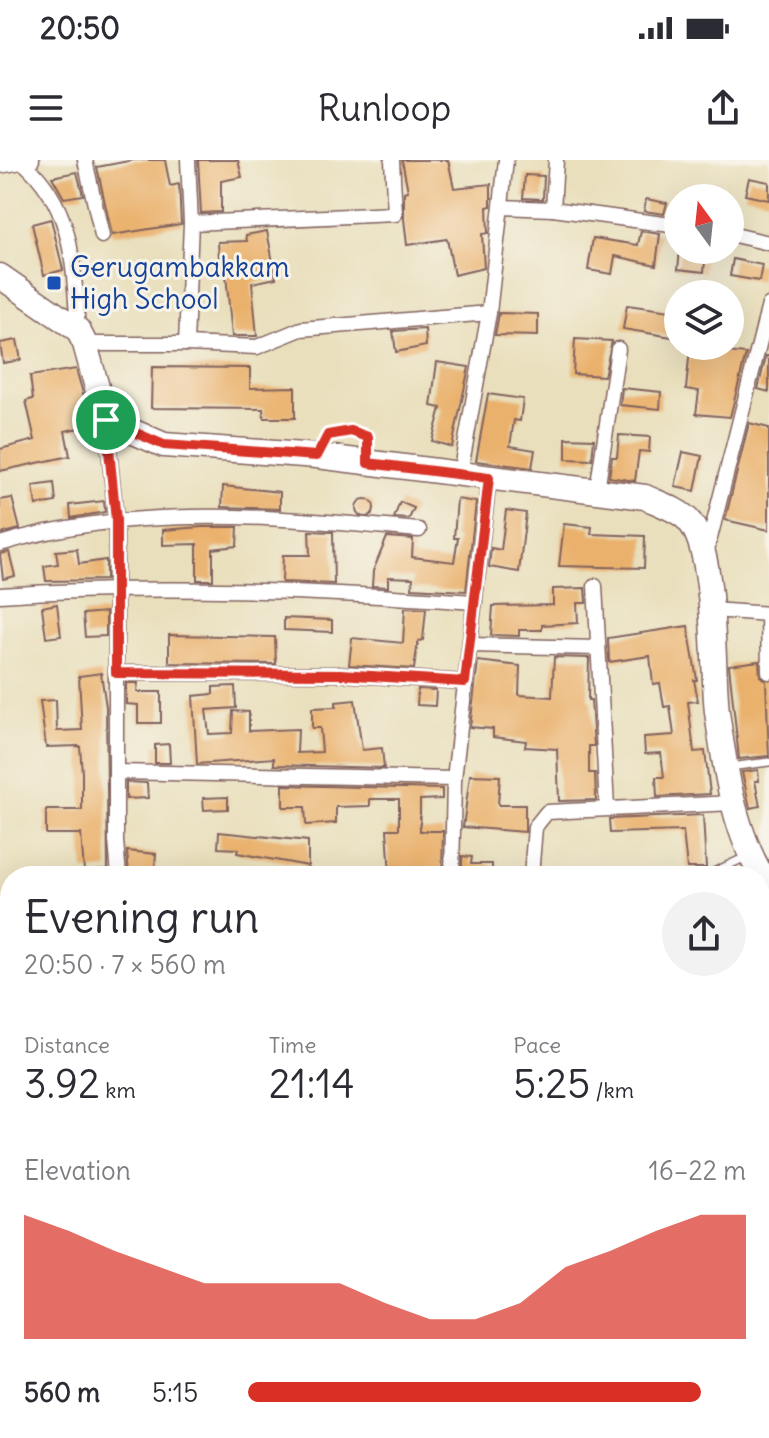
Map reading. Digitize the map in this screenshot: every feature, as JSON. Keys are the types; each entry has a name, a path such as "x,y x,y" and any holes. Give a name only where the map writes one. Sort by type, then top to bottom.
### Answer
{"main road":[{"path":"0,276 82,337 106,420 164,445 317,456 645,497 689,520 705,558 712,610 717,711 734,803 758,866"}],"street":[{"path":"85,160 102,236"},
{"path":"186,344 191,223 188,160"},
{"path":"191,223 395,214 392,160"},
{"path":"460,474 489,313 506,160"},
{"path":"553,209 556,160"},
{"path":"0,166 28,161 51,190 63,217 72,256 82,337 257,347 301,329 489,313"},
{"path":"501,207 553,209 664,224"},
{"path":"744,237 769,243"},
{"path":"705,558 769,305"},
{"path":"597,491 618,349"},
{"path":"106,420 116,520 119,866"},
{"path":"452,866 454,779 489,478"},
{"path":"0,544 116,520 337,522 419,530"},
{"path":"595,586 607,808"},
{"path":"0,595 117,587 282,589 475,602"},
{"path":"712,610 768,614 769,672"},
{"path":"471,645 598,648"},
{"path":"116,673 340,674 465,682"},
{"path":"116,772 454,779"},
{"path":"532,866 535,827 541,815 607,808 734,803"}],"lane":[{"path":"727,767 769,762"},
{"path":"726,866 752,854"}],"building":[{"path":"134,160 165,160 170,186 179,184 181,224 112,235 97,167"},
{"path":"198,160 238,160 242,177 221,181 221,212 201,213"},
{"path":"402,160 448,160 454,188 491,184 491,206 487,207 488,233 482,234 484,268 454,275 447,239 407,245 404,192 408,191"},
{"path":"77,172 83,195 64,198 52,177"},
{"path":"525,175 544,176 543,199 523,198"},
{"path":"749,178 769,182 769,200 745,195"},
{"path":"646,199 664,202 664,214 644,211"},
{"path":"51,219 63,270 44,275 32,224"},
{"path":"267,231 276,278 252,283 257,336 232,336 226,275 220,275 218,242 247,241 246,235"},
{"path":"641,231 660,234 656,265 615,256 612,274 588,270 593,238 638,245"},
{"path":"744,261 762,265 759,281 730,276 732,264 744,264"},
{"path":"679,264 705,264 704,272 678,269"},
{"path":"627,305 664,310 664,336 623,329"},
{"path":"499,313 538,314 538,336 495,335"},
{"path":"425,329 426,346 396,352 393,331"},
{"path":"575,339 612,341 604,376 573,374"},
{"path":"17,340 21,360 3,363 0,343"},
{"path":"746,354 730,417 696,414 699,391 686,389 689,360 744,360"},
{"path":"766,356 769,356 769,392 758,389"},
{"path":"437,362 469,367 452,447 432,441 441,408 431,406"},
{"path":"152,367 250,368 250,388 295,387 295,418 264,418 263,409 151,408"},
{"path":"76,369 92,425 65,431 70,456 0,471 0,449 35,440 26,401 33,399 30,376"},
{"path":"622,388 661,392 660,409 620,405"},
{"path":"488,394 523,399 520,421 514,420 510,446 535,450 532,468 476,461"},
{"path":"749,423 769,428 769,530 725,520"},
{"path":"619,435 650,437 649,452 639,451 635,481 609,477 612,457 617,457"},
{"path":"566,438 594,439 592,460 566,459"},
{"path":"683,452 702,456 695,491 675,487"},
{"path":"54,483 56,502 36,505 33,486"},
{"path":"223,486 280,492 280,509 222,507"},
{"path":"12,498 20,529 0,534 0,500"},
{"path":"365,499 374,508 365,517 356,508"},
{"path":"457,499 476,502 466,591 412,588 413,578 388,577 388,587 372,586 373,571 387,537 413,539 412,557 454,562 458,538 454,538"},
{"path":"104,501 105,512 71,518 70,505"},
{"path":"400,502 414,508 409,519 394,518"},
{"path":"506,510 526,513 519,572 489,567 491,548 501,550"},
{"path":"564,524 592,527 591,534 645,536 644,568 559,566"},
{"path":"238,527 237,546 213,549 213,580 197,580 197,544 163,545 163,530"},
{"path":"309,531 333,532 334,584 282,582 283,555 310,555"},
{"path":"77,549 79,564 106,560 106,580 46,581 44,566 58,564 56,551"},
{"path":"9,552 15,576 3,579 0,554"},
{"path":"585,588 586,603 577,603 578,623 542,625 542,630 519,630 519,636 491,635 493,606 553,605 553,589"},
{"path":"57,604 61,636 46,638 42,607"},
{"path":"405,608 426,609 423,640 418,641 414,669 349,665 352,638 403,643"},
{"path":"106,612 106,636 85,637 83,614"},
{"path":"284,618 332,620 332,632 284,630"},
{"path":"688,626 698,701 688,702 694,752 705,751 710,794 657,797 656,777 664,777 661,753 645,754 644,737 674,735 670,706 664,707 660,683 653,684 650,656 609,662 608,638"},
{"path":"169,635 275,637 276,664 169,663"},
{"path":"554,657 589,658 588,700 591,700 594,746 589,746 589,773 595,773 596,800 559,801 557,749 525,747 526,741 493,737 493,729 470,727 478,661 520,666 519,695 552,697"},
{"path":"759,661 760,676 766,681 769,756 739,759 729,665"},
{"path":"101,673 106,707 108,866 84,866 81,834 46,834 46,810 82,810 82,773 80,746 46,747 40,701 56,700 57,731 82,730 79,676"},
{"path":"126,683 138,683 137,692 161,692 161,723 138,723 138,705 126,704"},
{"path":"235,686 236,708 206,710 209,734 232,733 233,711 249,712 249,731 298,729 297,753 322,752 320,728 312,728 312,708 336,707 336,702 355,700 362,750 382,748 384,768 274,765 274,758 197,764 193,696 213,694 213,687"},
{"path":"418,689 436,690 435,706 417,705"},
{"path":"169,744 170,763 155,763 155,745"},
{"path":"758,770 759,781 755,781 760,806 750,808 742,772"},
{"path":"470,775 500,776 498,805 525,805 525,832 463,827"},
{"path":"126,782 147,783 148,798 126,799"},
{"path":"283,785 442,789 442,799 420,800 420,831 443,831 442,866 389,866 387,829 399,829 399,799 370,799 370,806 336,807 336,823 306,825 305,807 283,807"},
{"path":"228,797 228,809 204,810 203,798"},
{"path":"703,815 706,866 687,866 683,831 610,833 609,819"},
{"path":"219,832 308,841 308,866 237,853 238,849 218,848"},
{"path":"127,851 156,854 155,866 128,866"},
{"path":"462,856 472,857 471,864 492,864 492,866 462,866"}],"place":[{"name":"Gerugambakkam High School","path":"54,283"}],"route":[{"path":"106,420 164,445 317,456 328,435 342,430 351,431 368,437 368,463 489,478 465,682 340,674 116,673 116,520 106,420"}]}
